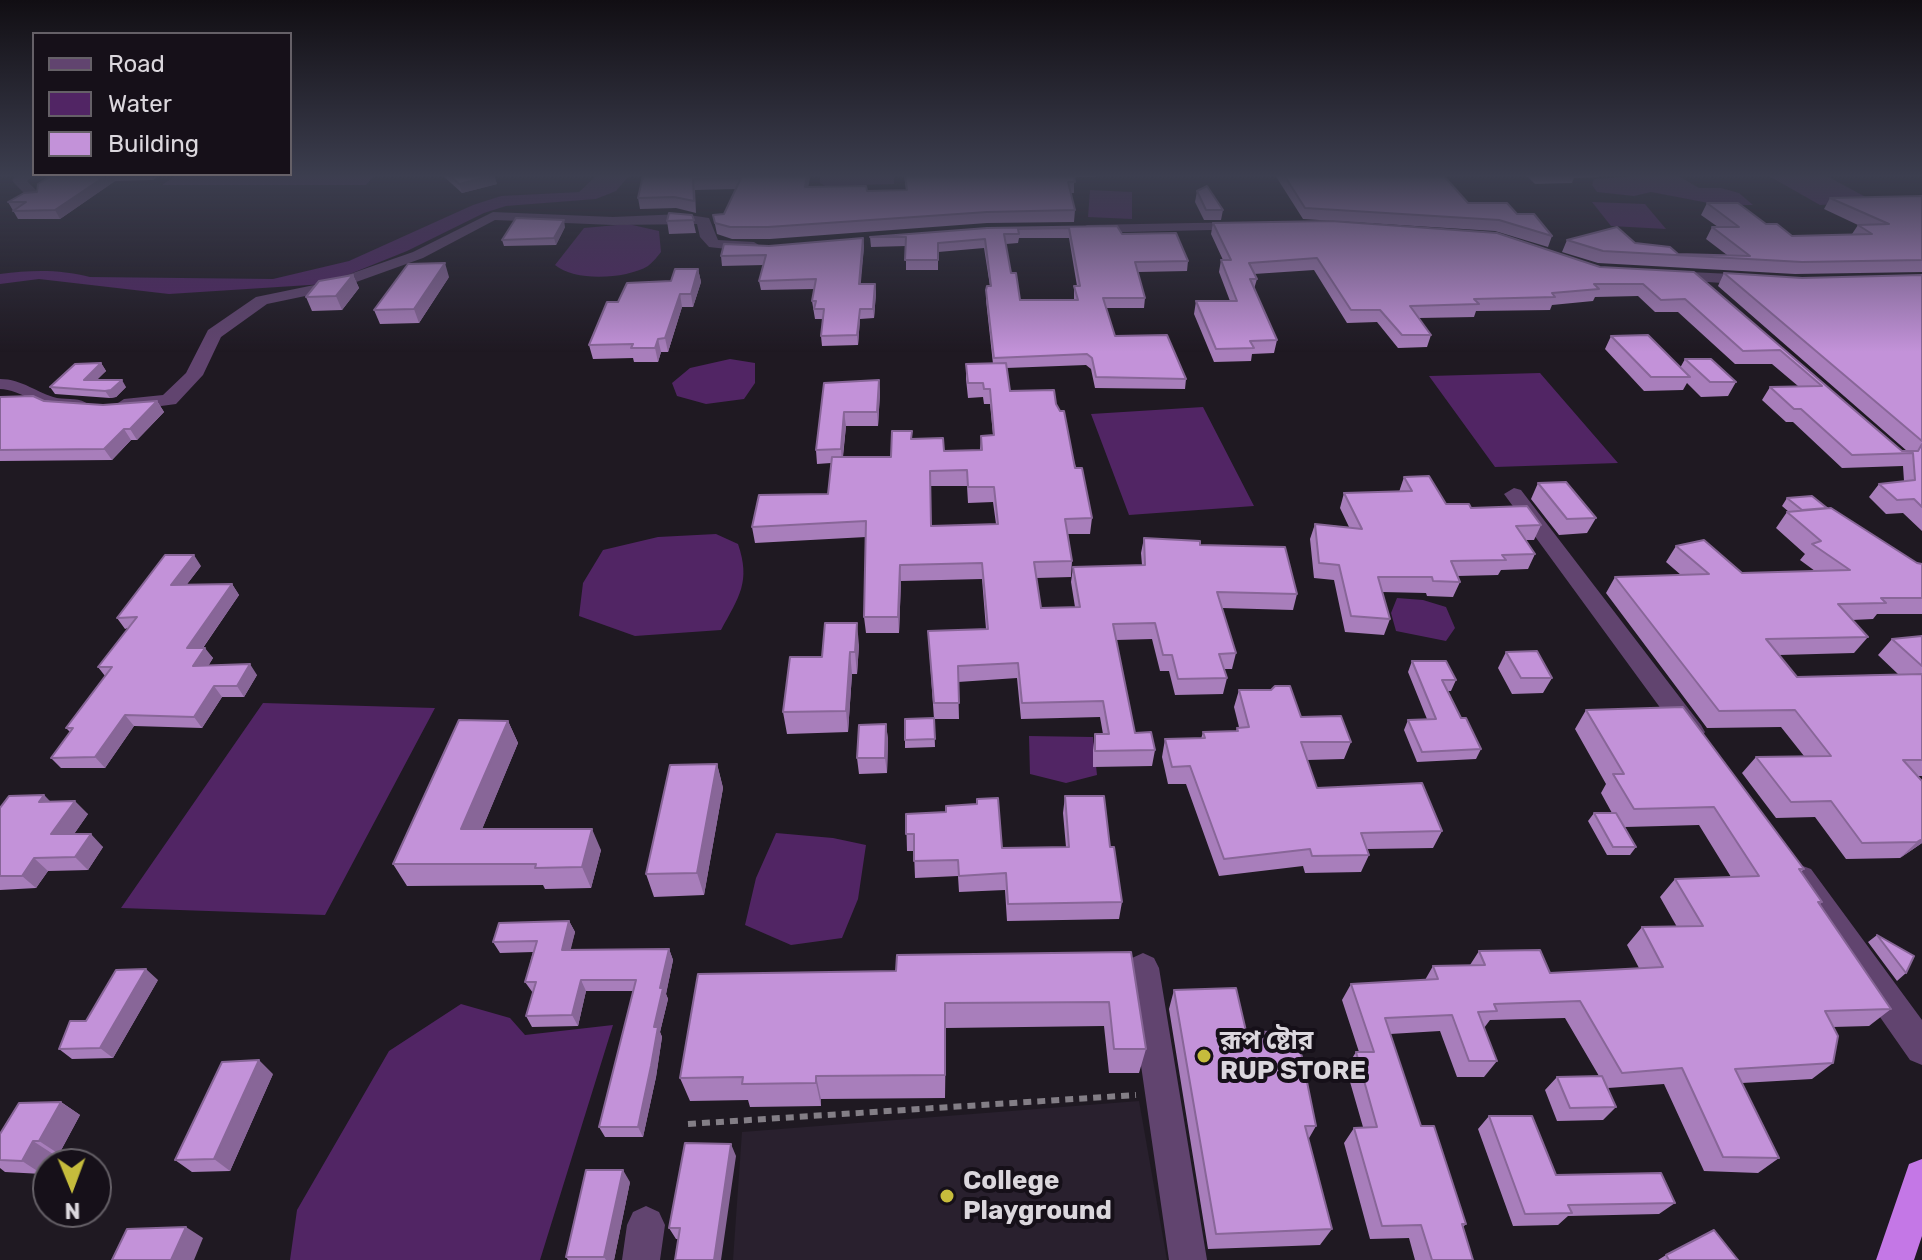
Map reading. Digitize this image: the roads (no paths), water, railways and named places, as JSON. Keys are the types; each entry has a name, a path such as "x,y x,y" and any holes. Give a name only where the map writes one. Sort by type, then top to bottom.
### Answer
{"highway":[{"path":"1895,1260 1922,1177"}],"street":[{"path":"0,384 12,384 52,403 103,406 169,400 194,375 214,334 262,300 328,287 403,260 457,234"},
{"path":"706,234 714,244 770,247"},
{"path":"1655,275 1766,280"},
{"path":"1694,277 1717,297"},
{"path":"1514,494 1712,758"},
{"path":"1786,859 1922,1048"},
{"path":"1143,968 1188,1260"}],"water":[{"path":"409,234 442,234 325,284 169,294 39,279 0,284 0,274 34,271 90,277 273,279 349,261"},
{"path":"579,234 659,234 661,252 648,266 627,274 587,276 555,265"},
{"path":"730,359 755,363 755,383 744,399 706,404 677,396 672,383 690,368"},
{"path":"1540,373 1618,463 1495,467 1429,376"},
{"path":"1203,407 1254,506 1129,515 1091,414"},
{"path":"716,534 738,544 743,569 738,598 721,630 635,636 579,616 583,583 603,550 658,537"},
{"path":"1397,598 1423,600 1446,607 1455,628 1446,641 1396,631 1391,613"},
{"path":"263,703 435,708 325,915 121,908"},
{"path":"1029,736 1093,737 1097,775 1066,783 1030,774"},
{"path":"776,833 833,838 866,845 858,899 842,938 791,945 745,925 756,878"},
{"path":"461,1004 510,1018 525,1035 613,1025 540,1260 290,1260 297,1210 389,1051"}],"place":[{"name":"রূপ ষ্টোর RUP STORE","path":"1204,1056"},
{"name":"College Playground","path":"947,1196"}]}
